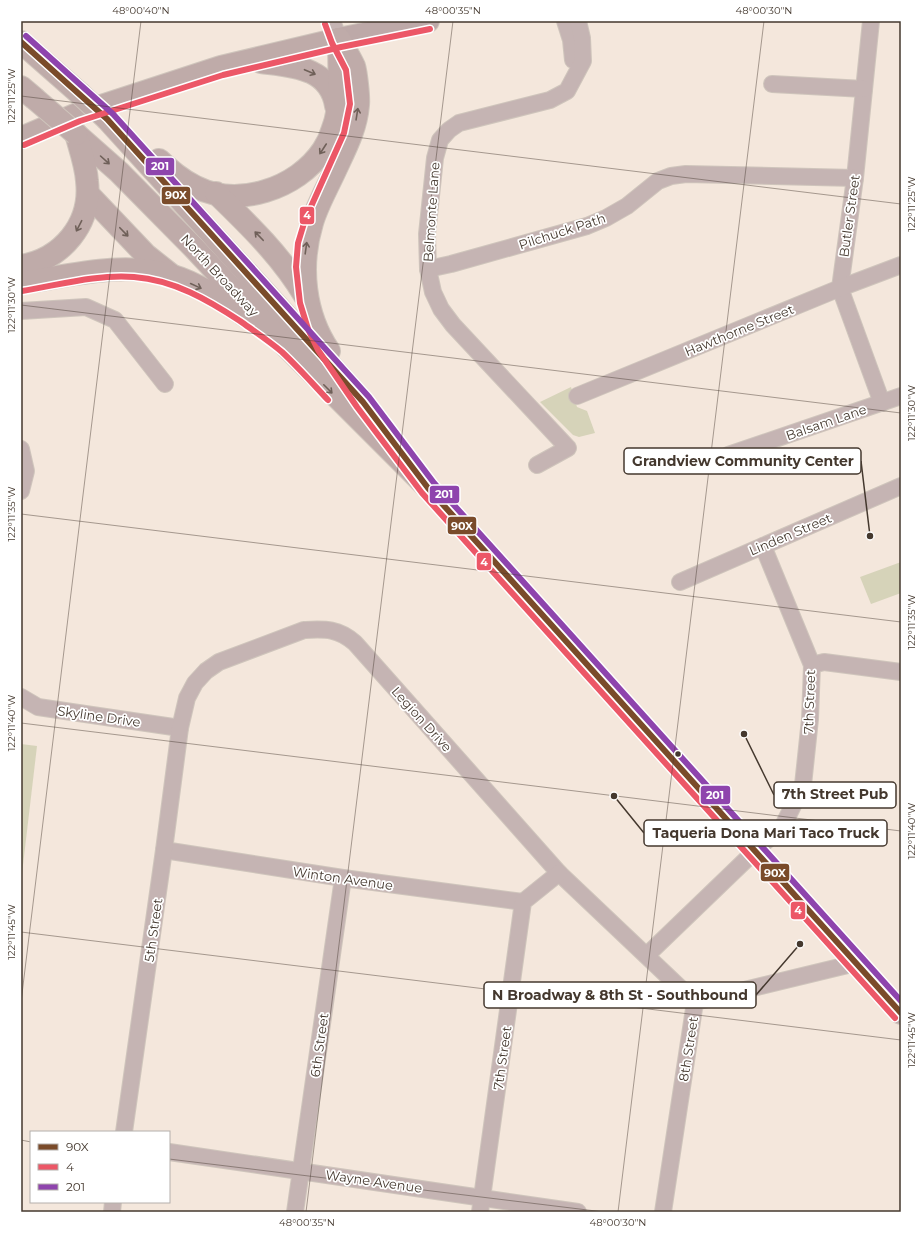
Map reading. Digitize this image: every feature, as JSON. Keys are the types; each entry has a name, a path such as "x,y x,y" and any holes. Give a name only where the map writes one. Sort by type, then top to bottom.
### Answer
{"main road":[{"path":"21,138 77,114 336,30 428,21"},
{"path":"21,42 107,119 142,145 176,175 197,187 216,193 237,195 252,194 271,189 290,181 305,170 323,150 334,127 338,113 336,30"},
{"path":"336,30 354,68 358,104 352,135 319,204 312,223 306,245 304,267 308,301 316,327 325,346 363,402"},
{"path":"244,60 298,67 313,72 329,86 335,98 338,113"},
{"name":"North Broadway","path":"28,92 119,172 189,242 281,341 428,488 901,1013"},
{"name":"North Broadway","path":"107,119 363,402 428,488"},
{"path":"21,266 36,263 55,253 70,240 81,222 85,211 88,194 85,169 76,134"},
{"path":"216,193 274,251 308,301"},
{"path":"88,194 146,255 171,275"},
{"path":"21,283 121,269 144,270 171,275 198,287 224,302 281,341"}],"street":[{"path":"565,21 571,40 574,77"},
{"name":"Belmonte Lane","path":"537,465 568,448 453,325 441,309 433,292 428,269 427,234 435,158 440,140 449,130 459,123 550,100 566,91 583,60 582,38 578,21"},
{"name":"Butler Street","path":"871,21 855,178 840,288 882,403"},
{"path":"772,84 864,89"},
{"name":"Pilchuck Path","path":"428,269 451,264 594,223 627,206 658,181 671,176 686,174 855,178"},
{"name":"Hawthorne Street","path":"577,396 840,288 901,265"},
{"path":"21,311 86,307 115,320 165,384"},
{"name":"Balsam Lane","path":"728,455 901,396"},
{"path":"21,449 26,471 21,491"},
{"name":"Linden Street","path":"680,582 901,486"},
{"name":"7th Street","path":"755,851 783,826 803,785 810,720 812,665 763,546"},
{"name":"Legion Drive","path":"180,728 187,698 195,683 206,671 219,662 304,630 318,629 334,631 346,635 559,873 695,1002"},
{"path":"812,665 824,662 901,672"},
{"name":"Skyline Drive","path":"21,697 38,707 180,728"},
{"name":"5th Street","path":"124,1131 180,728"},
{"name":"Winton Avenue","path":"164,850 343,878 523,902"},
{"path":"647,956 755,851"},
{"path":"523,902 559,873"},
{"name":"6th Street","path":"295,1212 343,878"},
{"name":"7th Street","path":"481,1204 523,902"},
{"name":"8th Street","path":"663,1212 695,1002 856,963"},
{"name":"Wayne Avenue","path":"170,1152 301,1171 481,1204 578,1212"}],"shaded area":[{"path":"571,387 577,407 587,411 595,433 579,437 573,435 540,402"},
{"path":"901,562 901,593 871,604 860,577"},
{"path":"21,744 37,746 21,882"}],"transit line":[{"name":"4","path":"325,24 332,43 346,70 350,104 344,133 305,220 298,243 296,267 300,303 308,329 318,350 357,407 422,493 895,1018"},
{"name":"4","path":"24,145 80,121 223,75 341,47 430,29"},
{"name":"201","path":"26,36 113,114 369,397 434,483 901,1001"},
{"name":"90X","path":"21,42 107,119 363,402 428,488 901,1013"},
{"name":"4","path":"22,291 78,281 120,276 163,282 190,292 216,306 267,340 282,352 328,400"}],"place":[{"name":"Grandview Community Center","path":"870,536"},
{"name":"7th Street Pub","path":"744,734"},
{"name":"Taqueria Dona Mari Taco Truck","path":"614,796"},
{"name":"N Broadway & 8th St - Southbound","path":"800,944"}]}
